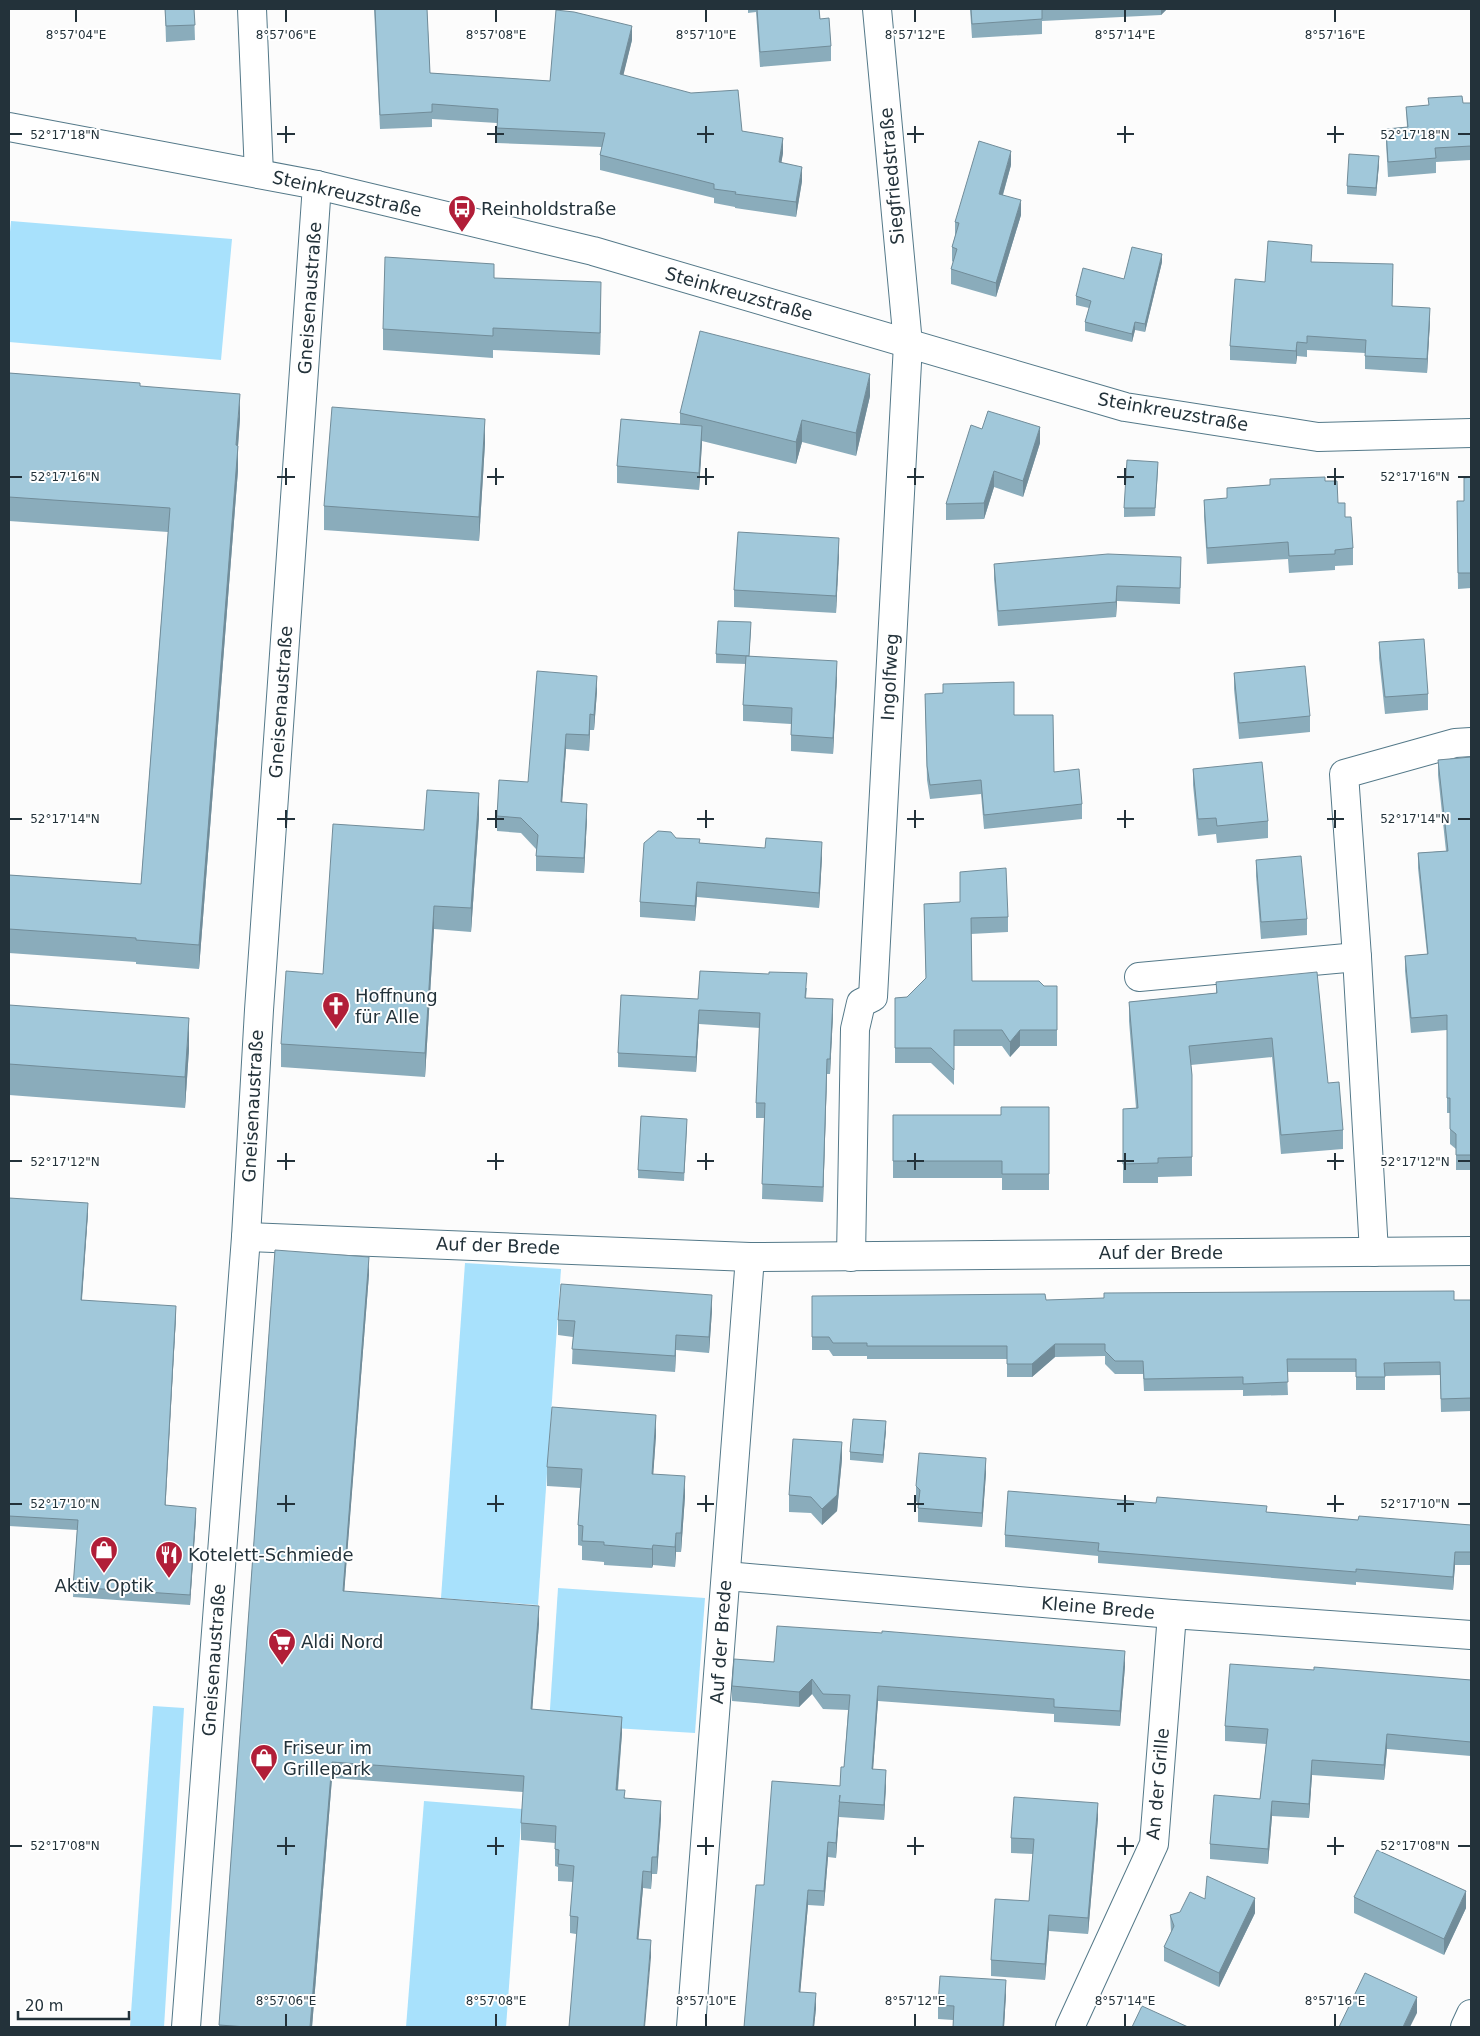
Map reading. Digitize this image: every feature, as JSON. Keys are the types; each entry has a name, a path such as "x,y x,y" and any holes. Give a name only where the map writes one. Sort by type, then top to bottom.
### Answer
{"street":[{"path":"252,9 260,174"},
{"name":"Siegfriedstraße","path":"877,9 908,344"},
{"name":"Steinkreuzstraße","path":"9,127 317,185 594,251 1125,407 1318,437 1471,433"},
{"name":"Gneisenaustraße","path":"186,2027 246,1238 259,1010 317,185"},
{"name":"Ingolfweg","path":"851,1256 854,1029 861,1003 873,997 908,344"},
{"path":"1374,1252 1357,957 1344,774 1455,743 1471,742"},
{"path":"1139,977 1357,957"},
{"name":"Auf der Brede","path":"246,1238 750,1256 1471,1251"},
{"name":"Auf der Brede","path":"690,2027 750,1256"},
{"name":"Kleine Brede","path":"726,1576 1172,1614 1471,1635"},
{"name":"An der Grille","path":"1070,2027 1154,1844 1172,1614"},
{"path":"1465,2027 1471,2014"}],"shaded area":[{"path":"11,221 232,239 221,360 9,342 9,243"},
{"path":"465,1263 561,1269 538,1605 441,1598"},
{"path":"558,1588 705,1598 695,1733 549,1724"},
{"path":"153,1706 184,1708 164,2027 130,2027"},
{"path":"424,1801 522,1809 506,2027 406,2027"}],"building":[{"path":"165,9 194,9 195,25 166,26"},
{"path":"375,9 427,9 430,73 550,81 556,10 574,12 632,26 620,74 691,93 738,90 742,131 783,138 779,162 802,167 796,202 735,194 736,192 714,189 714,184 600,155 605,133 497,128 498,109 432,104 432,112 380,115"},
{"path":"757,9 819,9 820,19 829,18 831,46 760,52"},
{"path":"971,9 1042,9 1042,19 972,24"},
{"path":"1462,96 1463,103 1471,103 1471,146 1435,148 1436,158 1388,162 1386,129 1408,127 1406,107 1429,105 1428,98"},
{"path":"979,141 1011,151 999,194 1021,200 996,283 951,269 957,249 952,247 959,223 955,222"},
{"path":"1349,154 1379,156 1376,188 1347,186"},
{"path":"1268,241 1312,245 1311,262 1393,264 1392,306 1430,308 1427,359 1365,356 1366,340 1307,336 1307,343 1297,342 1296,351 1230,346 1235,279 1265,282"},
{"path":"1132,247 1162,254 1145,324 1135,322 1132,334 1085,322 1091,301 1076,296 1083,268 1124,279"},
{"path":"385,257 494,264 494,278 601,282 600,333 493,328 493,336 383,329"},
{"path":"700,331 870,374 856,433 802,420 796,442 680,413"},
{"path":"9,373 140,383 140,386 240,394 236,445 238,446 199,945 136,940 136,938 9,929 9,875 141,884 170,508 9,497"},
{"path":"332,407 485,419 479,517 324,506"},
{"path":"988,411 1040,427 1023,481 994,471 984,503 946,504 971,425 982,429"},
{"path":"621,419 702,426 699,473 617,466"},
{"path":"1127,460 1158,462 1155,508 1124,508"},
{"path":"1325,477 1325,481 1337,481 1338,503 1345,503 1345,517 1351,517 1353,548 1335,550 1335,554 1289,556 1288,542 1207,548 1204,500 1227,498 1227,488 1270,485 1270,479"},
{"path":"1471,477 1471,573 1458,573 1457,501 1464,501 1464,478"},
{"path":"738,532 839,538 836,596 734,590"},
{"path":"1108,554 1181,557 1180,588 1117,586 1116,602 998,611 994,564"},
{"path":"718,621 751,622 749,656 716,654"},
{"path":"1424,639 1428,694 1385,697 1379,642"},
{"path":"746,656 837,661 833,738 791,735 792,708 743,705"},
{"path":"1305,666 1310,716 1239,723 1234,673"},
{"path":"537,671 597,676 594,715 590,714 589,735 566,734 561,802 587,804 584,858 536,856 538,835 521,818 497,816 499,780 528,782"},
{"path":"1014,682 1014,715 1053,715 1054,772 1079,769 1082,804 984,815 981,780 930,785 927,766 925,694 943,693 943,684"},
{"path":"1471,757 1471,1155 1456,1155 1456,1134 1450,1129 1450,1098 1447,1098 1447,1015 1411,1018 1405,956 1428,954 1418,853 1448,851 1438,760"},
{"path":"1262,762 1268,821 1217,826 1216,818 1198,819 1193,769"},
{"path":"427,790 479,793 471,908 434,906 425,1053 281,1044 286,971 323,974 333,824 424,830"},
{"path":"658,831 671,832 676,838 700,839 699,843 765,848 766,838 822,842 819,893 697,882 695,906 640,902 644,843"},
{"path":"1301,856 1307,919 1261,922 1256,860"},
{"path":"1006,868 1008,917 971,918 972,981 1039,981 1044,986 1057,986 1057,1030 1020,1030 1010,1042 1002,1030 954,1030 954,1070 931,1048 895,1048 895,998 907,997 926,978 924,904 960,902 960,872"},
{"path":"700,971 769,974 769,972 807,973 805,998 833,999 830,1059 827,1059 823,1187 762,1184 765,1103 756,1103 760,1013 699,1010 696,1057 618,1053 621,995 698,999"},
{"path":"1317,972 1328,1083 1339,1082 1343,1130 1281,1135 1272,1038 1189,1046 1192,1075 1192,1157 1158,1158 1158,1163 1123,1164 1123,1109 1138,1108 1129,1002 1217,993 1216,982"},
{"path":"9,1005 189,1018 185,1077 9,1064"},
{"path":"1001,1107 1049,1107 1049,1174 1002,1174 1002,1161 893,1161 893,1115 1001,1115"},
{"path":"641,1116 687,1119 684,1173 638,1170"},
{"path":"9,1198 88,1203 81,1300 176,1306 165,1505 196,1508 190,1595 73,1587 78,1520 9,1516"},
{"path":"275,1250 369,1257 343,1591 539,1606 531,1709 622,1717 616,1790 625,1790 624,1798 661,1801 657,1857 652,1857 651,1872 643,1871 637,1939 651,1940 644,2027 569,2027 578,1917 570,1916 574,1866 558,1864 559,1850 555,1849 556,1826 521,1823 524,1776 332,1762 310,2027 219,2025"},
{"path":"561,1284 712,1295 709,1337 676,1335 675,1356 572,1349 575,1321 558,1320"},
{"path":"1454,1291 1454,1300 1471,1300 1471,1398 1441,1399 1440,1362 1384,1363 1385,1377 1356,1377 1356,1359 1287,1359 1288,1382 1243,1384 1243,1377 1144,1379 1143,1361 1115,1361 1105,1351 1105,1344 1055,1344 1032,1364 1007,1364 1007,1346 867,1346 867,1343 833,1343 829,1337 812,1337 812,1296 1045,1294 1046,1300 1104,1298 1104,1293"},
{"path":"552,1407 656,1415 652,1474 685,1476 681,1533 676,1533 675,1547 653,1545 652,1549 604,1545 604,1542 582,1541 583,1526 578,1525 582,1469 547,1467"},
{"path":"853,1419 886,1421 883,1455 850,1452"},
{"path":"793,1439 842,1442 837,1495 822,1509 811,1497 789,1495"},
{"path":"919,1453 986,1458 982,1513 918,1508 920,1490 916,1486"},
{"path":"1008,1491 1156,1503 1157,1497 1267,1506 1266,1512 1358,1520 1359,1516 1471,1525 1471,1552 1455,1552 1453,1577 1356,1569 1356,1572 1098,1551 1099,1543 1005,1535"},
{"path":"777,1626 882,1633 882,1631 1125,1651 1120,1711 1054,1707 1054,1699 878,1686 872,1769 886,1770 884,1805 839,1802 836,1843 828,1842 824,1891 808,1890 799,1992 816,1993 813,2027 744,2027 756,1885 764,1885 772,1781 840,1786 841,1767 844,1767 850,1695 823,1694 812,1679 799,1692 732,1686 734,1659 774,1662"},
{"path":"1230,1664 1314,1670 1314,1667 1471,1680 1471,1742 1387,1734 1384,1765 1312,1760 1309,1804 1272,1801 1268,1849 1210,1844 1214,1795 1260,1799 1268,1729 1225,1726"},
{"path":"1014,1797 1098,1803 1088,1918 1049,1915 1045,1964 991,1960 995,1899 1029,1901 1034,1839 1011,1838"},
{"path":"1377,1850 1466,1891 1444,1939 1354,1897"},
{"path":"1207,1876 1255,1898 1219,1973 1164,1947 1174,1926 1170,1915 1180,1912 1190,1892 1205,1899"},
{"path":"1365,1973 1417,1997 1403,2027 1339,2027"},
{"path":"940,1976 1006,1980 1003,2027 953,2027 954,2006 938,2005"},
{"path":"1142,2006 1188,2027 1132,2027"}],"place":[{"name":"Reinholdstraße","path":"462,233"},
{"name":"Hoffnung für Alle","path":"336,1030"},
{"name":"Aktiv Optik","path":"104,1574"},
{"name":"Kotelett-Schmiede","path":"169,1579"},
{"name":"Aldi Nord","path":"282,1666"},
{"name":"Friseur im Grillepark","path":"264,1782"}]}
